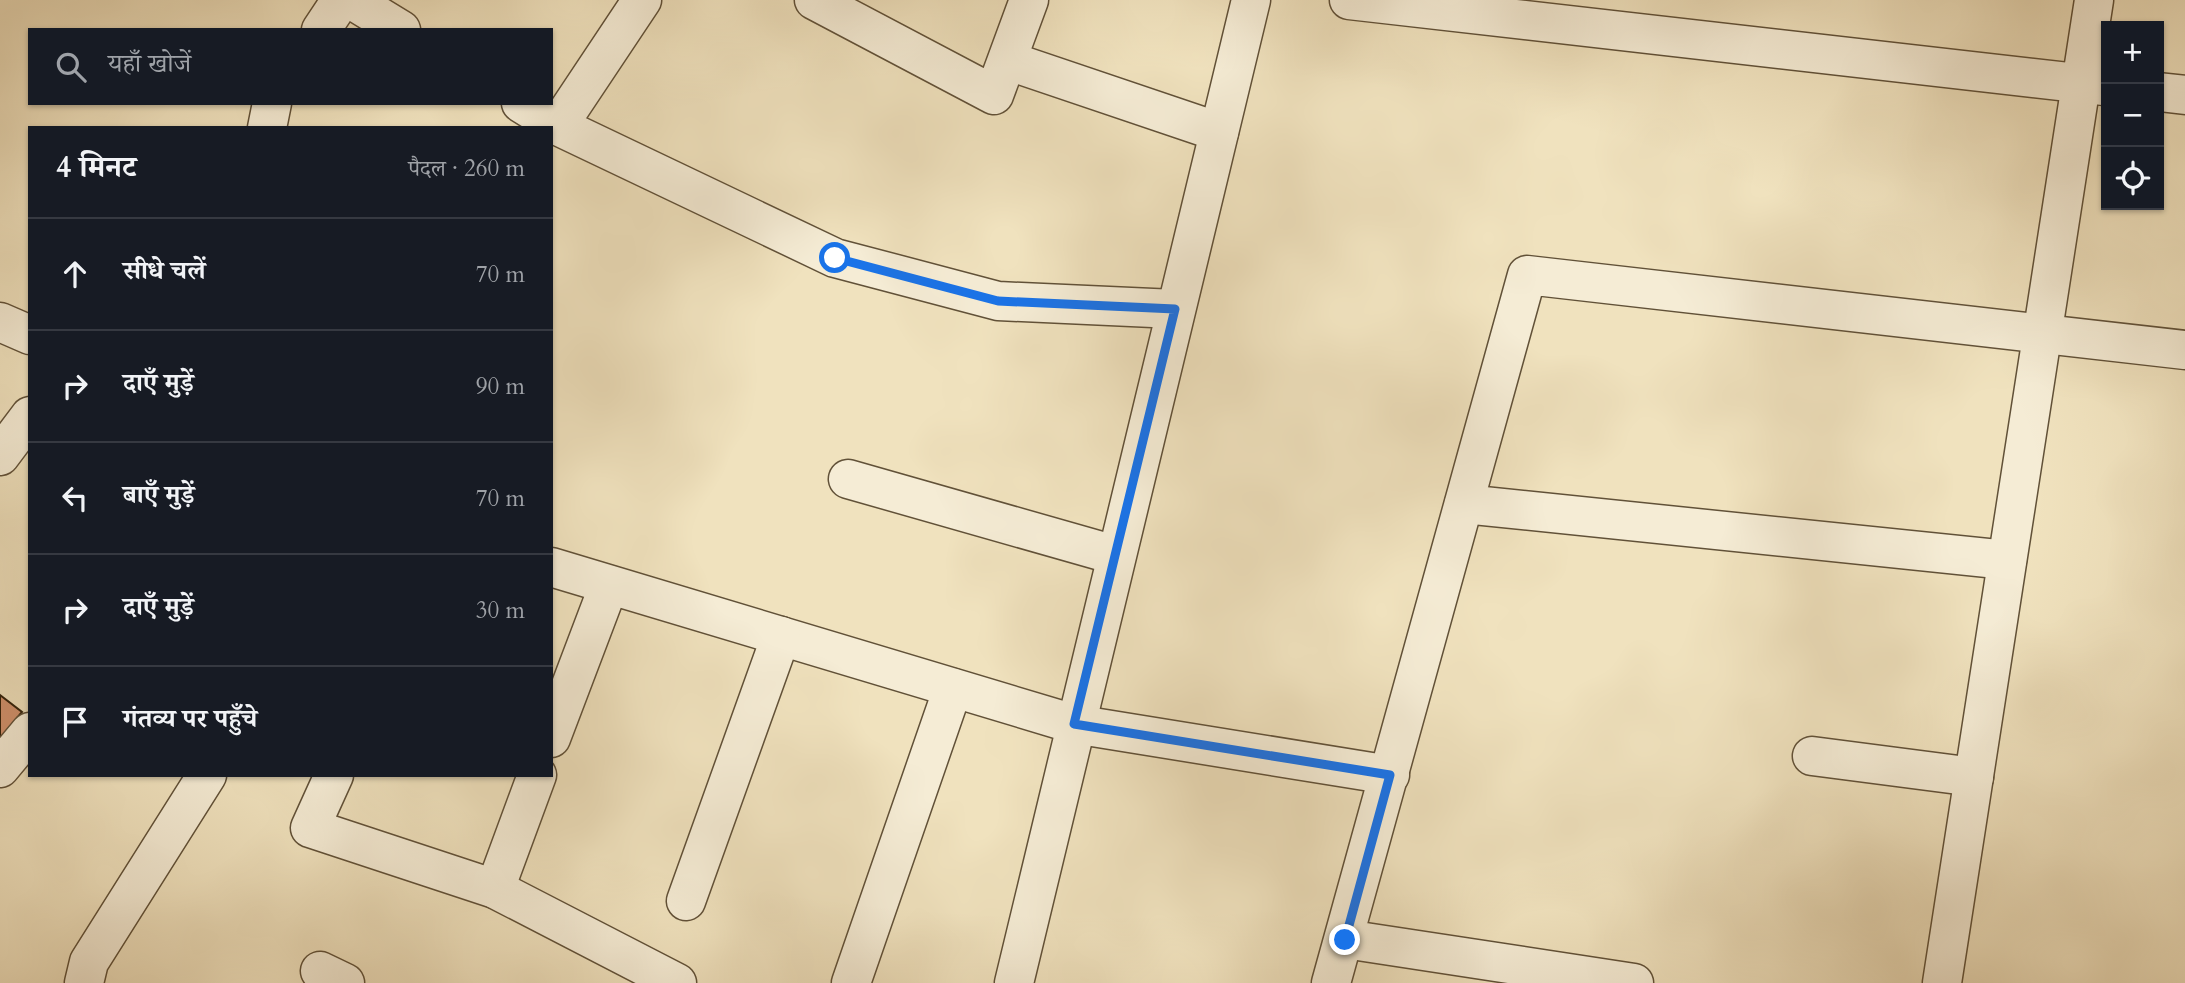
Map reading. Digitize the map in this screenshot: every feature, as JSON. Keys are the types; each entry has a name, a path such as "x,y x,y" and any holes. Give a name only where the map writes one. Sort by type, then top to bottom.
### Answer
{"street":[{"path":"322,28 341,0"},
{"path":"352,0 398,28"},
{"path":"553,102 642,0"},
{"path":"814,0 994,95 1009,61 1029,0"},
{"path":"1014,983 1074,724 1251,0"},
{"path":"1942,983 2042,334 2094,85 2094,0"},
{"path":"1362,1 1575,12 2094,85"},
{"path":"1009,61 1219,132"},
{"path":"2164,93 2185,95"},
{"path":"267,126 272,105"},
{"path":"539,118 835,258 998,301 1175,309"},
{"path":"1331,983 1527,275 2185,350"},
{"path":"0,322 28,334"},
{"path":"0,456 28,419"},
{"path":"848,479 1115,555"},
{"path":"1464,504 2007,561"},
{"path":"553,568 1074,724 1390,775"},
{"path":"553,733 609,585"},
{"path":"686,901 782,636"},
{"path":"851,983 953,688"},
{"path":"0,768 28,734"},
{"path":"1811,756 1974,777"},
{"path":"87,981 89,962 206,777"},
{"path":"333,777 310,828 495,888 677,983"},
{"path":"495,888 536,777"},
{"path":"1345,940 1633,983"}],"building":[{"path":"0,695 22,712 1,738 0,738"}],"route":[{"path":"835,258 998,301 1175,309 1074,724 1390,775 1345,940"}]}
